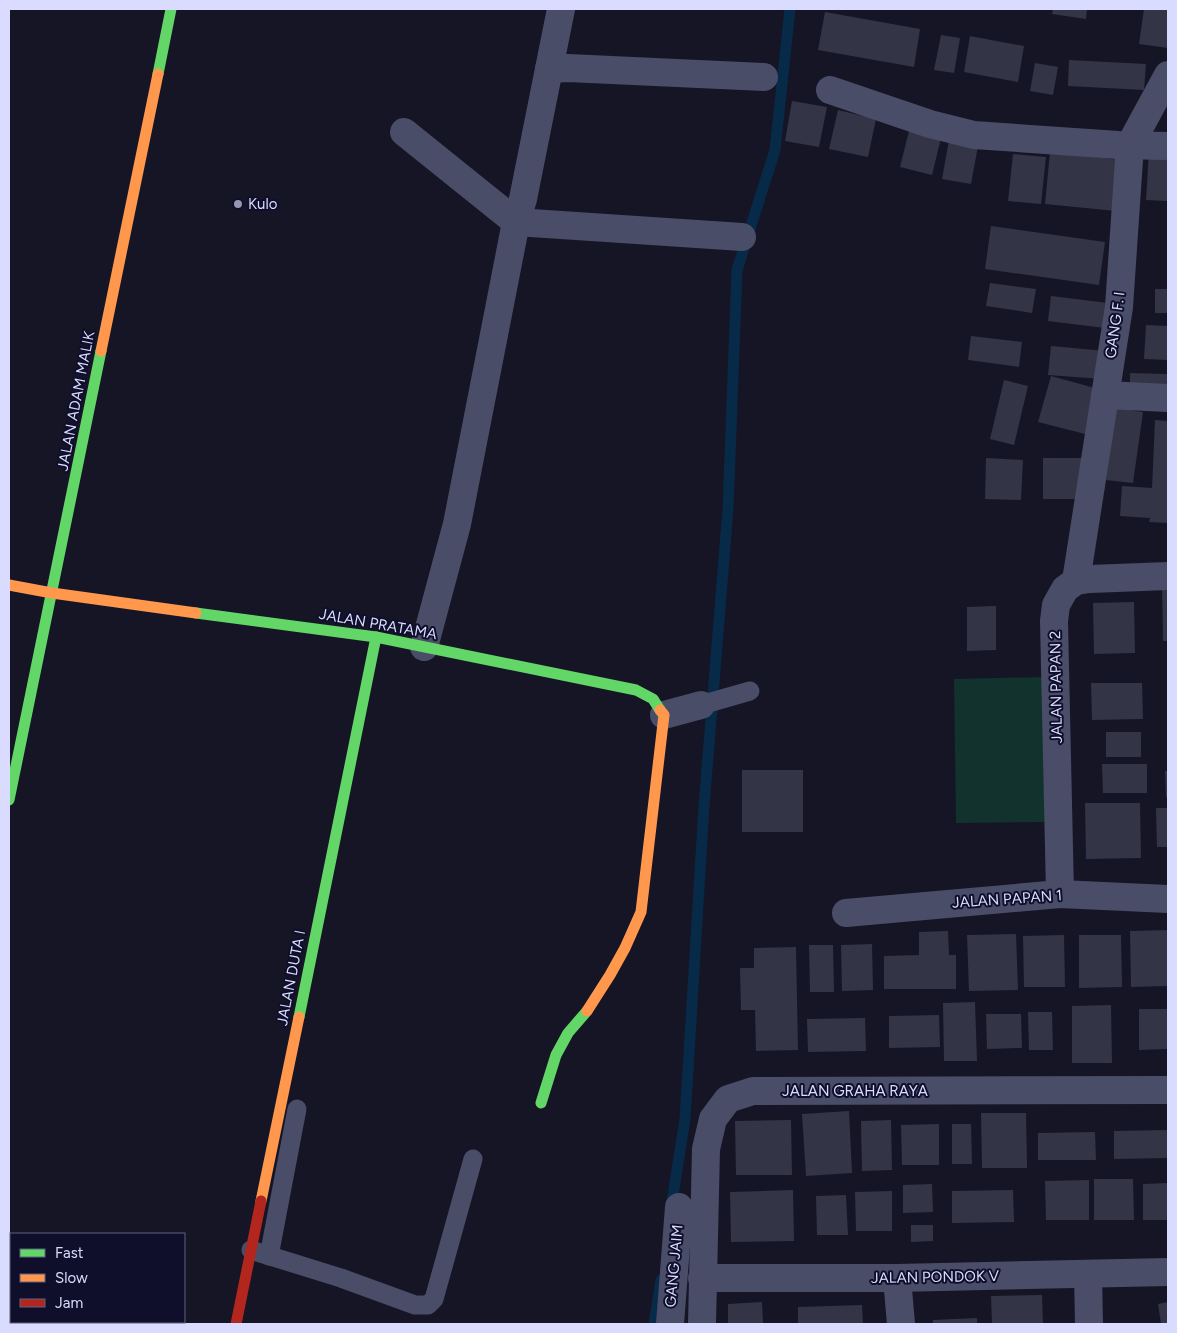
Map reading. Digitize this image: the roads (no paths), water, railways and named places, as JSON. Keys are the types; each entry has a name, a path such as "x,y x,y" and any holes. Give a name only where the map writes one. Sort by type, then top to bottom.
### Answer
{"street":[{"name":"JALAN ADAM MALIK","path":"9,800 171,9"},
{"path":"424,647 457,524 560,9"},
{"path":"549,69 568,68 764,77"},
{"name":"GANG F. I","path":"1076,581 1119,307 1130,145 1168,75"},
{"path":"830,90 930,124 974,135 1168,146"},
{"path":"404,132 516,222 742,237"},
{"path":"1105,395 1168,398"},
{"path":"1076,581 1168,576"},
{"name":"JALAN PAPAN 2","path":"1060,894 1054,621 1056,605 1065,589 1076,581"},
{"name":"JALAN PRATAMA","path":"9,585 52,593 376,637 636,690 653,699 664,715"},
{"name":"JALAN DUTA I","path":"236,1324 260,1253 376,637"},
{"path":"542,1103 556,1055 568,1033 589,1008 610,974 625,948 641,912 664,715 714,701"},
{"name":"JALAN PAPAN 1","path":"846,913 1060,894 1168,899"},
{"name":"JALAN GRAHA RAYA","path":"702,1324 706,1150 713,1119 728,1099 753,1091 1168,1090"},
{"name":"GANG JAIM","path":"670,1324 679,1207"},
{"name":"JALAN PONDOK V","path":"702,1278 897,1278 1168,1272"},
{"path":"1088,1274 1089,1324"},
{"path":"897,1278 902,1324"}],"lane":[{"path":"714,701 750,691"},
{"path":"297,1108 260,1253 341,1278 415,1305 428,1305 434,1299 473,1159"}],"waterway":[{"path":"671,1208 685,1119 704,806 728,509 737,270 775,150 790,9"},
{"path":"654,1324 661,1280"}],"place":[{"name":"Kulo","path":"238,204"}]}
